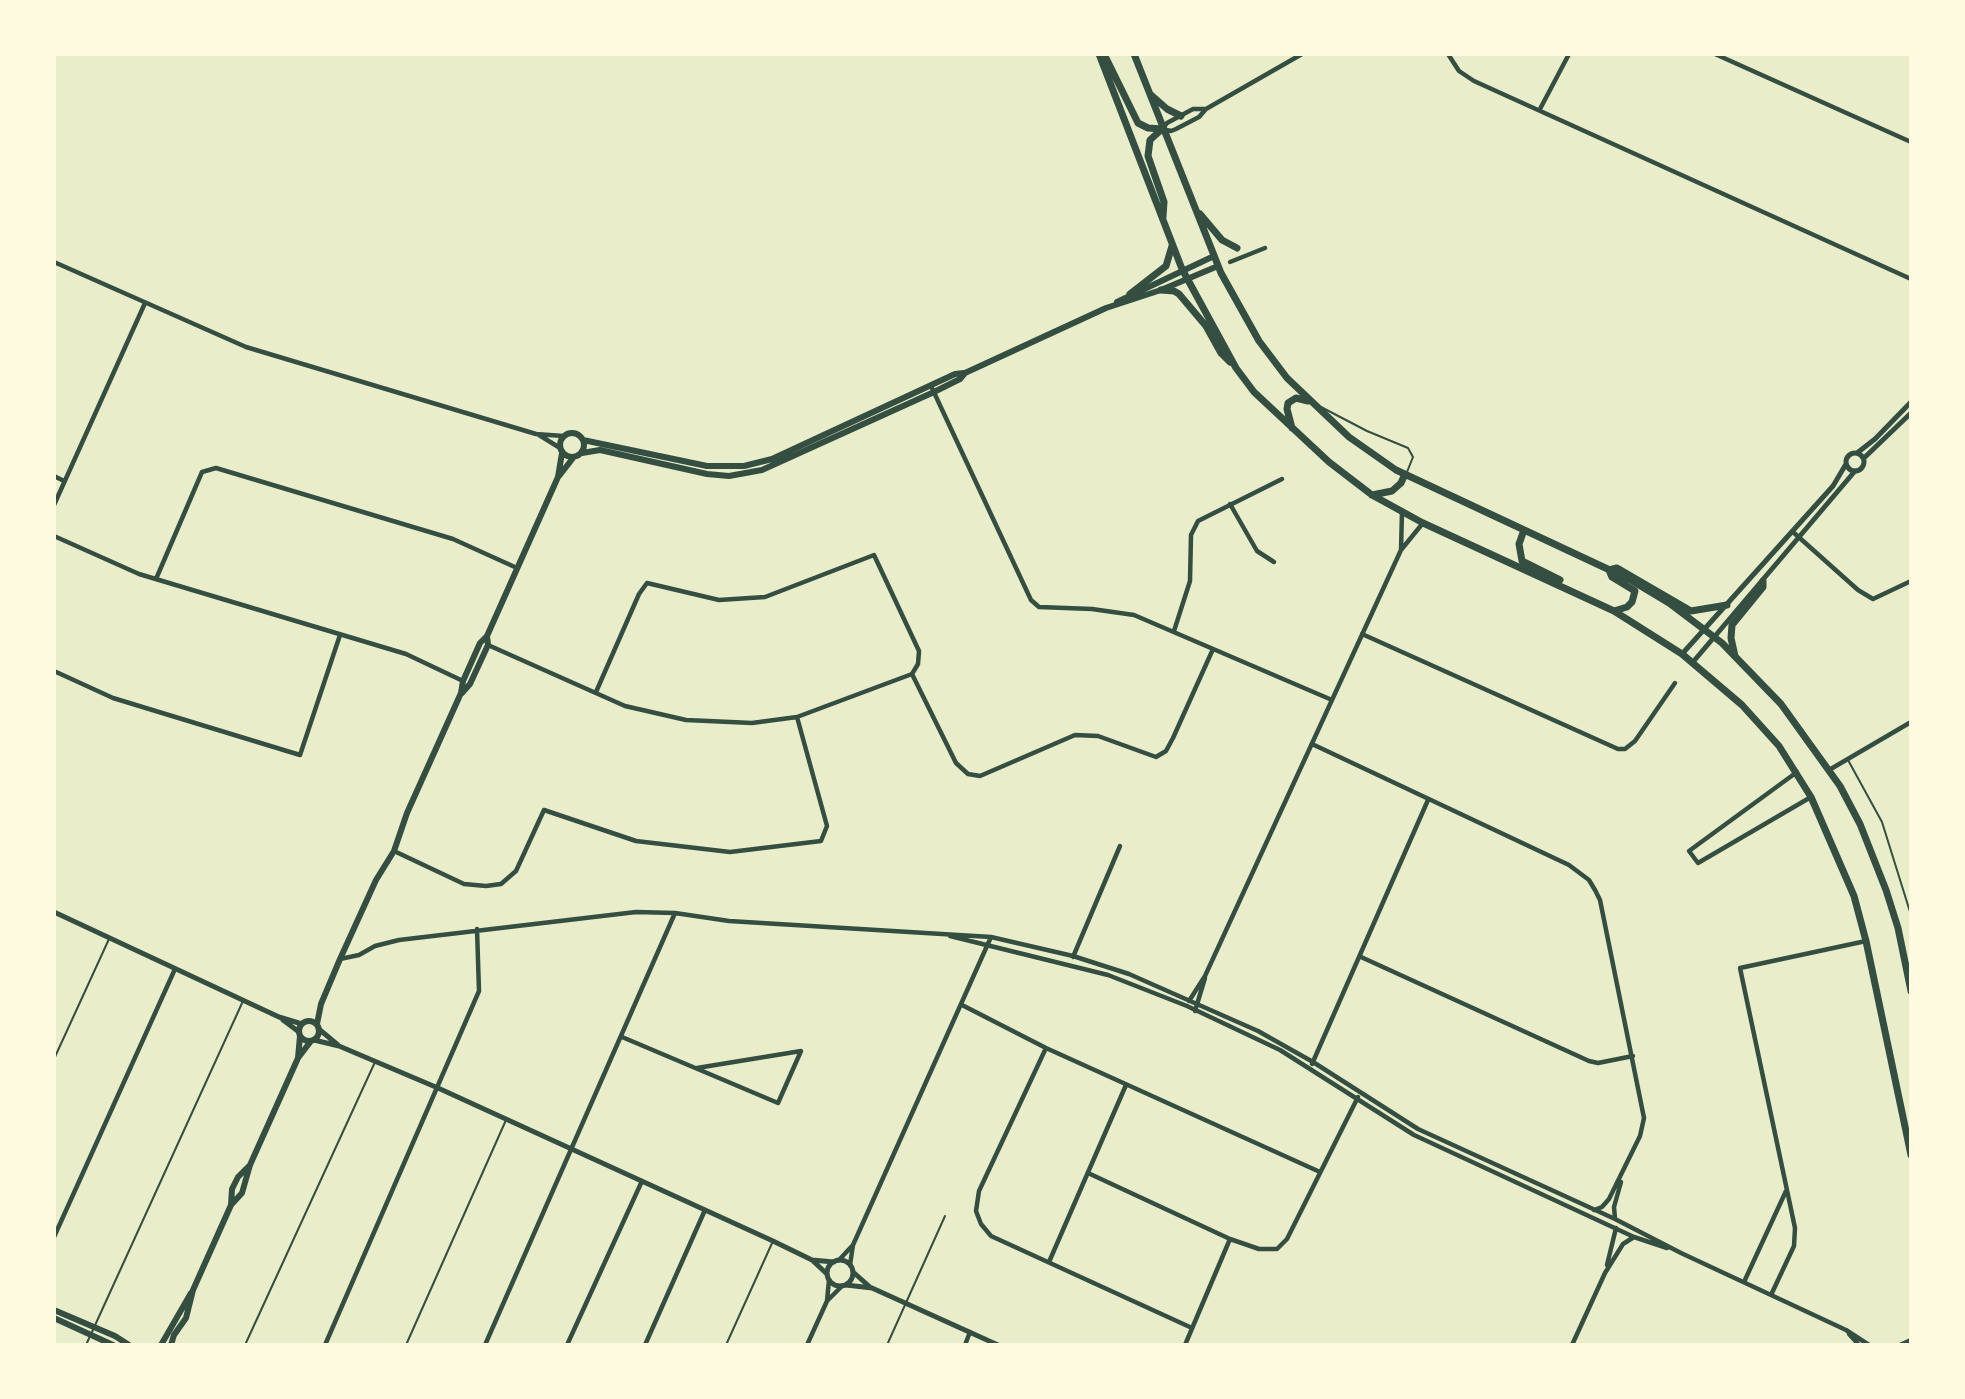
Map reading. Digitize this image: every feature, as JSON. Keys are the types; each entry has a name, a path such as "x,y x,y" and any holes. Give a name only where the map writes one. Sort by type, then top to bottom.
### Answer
{"highway":[{"path":"1098,54 1187,280 1236,368 1254,392 1329,462 1372,495 1424,523 1614,611 1682,654 1758,721 1797,772 1845,871 1866,941 1911,1155"},
{"path":"1104,54 1138,123 1148,128 1162,129"},
{"path":"1134,54 1218,266 1258,341 1287,378 1349,437 1405,474 1609,570 1669,603 1715,636 1780,704 1829,770 1860,824 1880,871 1898,928 1911,991"},
{"path":"1150,94 1167,109 1181,116"},
{"path":"1162,129 1150,140 1148,156 1164,202 1163,220"},
{"path":"1196,210 1222,240 1237,248"},
{"path":"1130,294 1166,266 1172,242"},
{"path":"1161,290 1174,291 1179,294 1206,326 1221,354 1236,368"},
{"path":"1292,429 1287,409 1290,401 1301,399 1318,407"},
{"path":"1372,495 1392,490 1401,483 1405,474"},
{"path":"1524,530 1519,544 1522,561 1563,581 1567,588"},
{"path":"1609,570 1617,568 1691,611 1726,605"},
{"path":"1609,570 1612,577 1635,591 1632,602 1627,607 1614,611"},
{"path":"1735,656 1731,638 1732,625 1763,587 1762,581"}],"main road":[{"path":"231,1205 242,1193 250,1165 298,1058 313,1041 318,1027 321,1004 376,880 394,851 407,813 461,693 463,681 480,643 487,636 558,477 573,458 582,453 600,450 707,474 747,474 780,463 932,389 956,374 965,373 1106,308 1182,269 1214,256"},
{"path":"1106,308 1161,290 1218,266"},
{"path":"558,477 563,436 574,433 583,440 707,466 744,466 772,459 932,389"},
{"path":"582,453 583,440"},
{"path":"561,451 573,458"},
{"path":"461,693 470,684 488,645 487,636"},
{"path":"298,1058 299,1034 305,1022 321,1004"},
{"path":"305,1022 318,1027"},
{"path":"299,1034 313,1041"},
{"path":"161,1345 193,1290 231,1205 235,1183 250,1165"},
{"path":"171,1345 174,1335 186,1318 193,1290"},
{"path":"54,1310 113,1345"},
{"path":"54,1318 92,1331 116,1336 129,1345"}],"street":[{"path":"1206,108 1194,109 1167,123 1162,129 1171,131 1199,117 1206,108 1302,54"},
{"path":"1448,54 1467,78 1540,109 1911,279"},
{"path":"1540,109 1569,54"},
{"path":"1715,54 1911,142"},
{"path":"1230,262 1265,248"},
{"path":"54,262 246,346 537,434 563,436"},
{"path":"54,504 145,303"},
{"path":"932,389 1030,600 1040,608 1092,609 1134,615 1332,700"},
{"path":"1682,654 1833,486 1846,464 1848,455 1857,453 1875,439 1911,402"},
{"path":"1693,662 1855,471 1863,467 1864,458 1911,413"},
{"path":"537,434 561,451"},
{"path":"1857,453 1864,458"},
{"path":"1846,464 1849,469 1855,471"},
{"path":"156,579 202,472 216,468 453,539 517,568"},
{"path":"54,476 64,481"},
{"path":"1174,631 1190,581 1191,535 1198,521 1282,479"},
{"path":"1230,504 1257,550 1274,562"},
{"path":"1401,550 1402,512"},
{"path":"1187,1006 1205,976 1401,550 1424,523"},
{"path":"1793,532 1858,590 1873,599 1911,581"},
{"path":"54,536 156,579 406,654 463,681"},
{"path":"488,645 625,706 686,720 752,723 797,717 912,674 918,664 919,651 874,555 765,597 719,600 647,583 639,594 596,692"},
{"path":"1362,634 1618,748 1625,749 1635,741 1675,684"},
{"path":"54,671 113,698 300,755 340,635"},
{"path":"912,674 956,763 968,774 980,776 1076,735 1098,736 1156,757 1166,750 1173,738 1213,649"},
{"path":"394,851 464,884 486,886 501,884 516,871 544,810 636,842 730,852 821,841 827,826 797,717"},
{"path":"1829,770 1911,722"},
{"path":"1312,744 1569,865 1589,880 1600,900 1644,1118 1623,1173 1614,1207 1615,1219"},
{"path":"1797,772 1689,851 1698,863 1811,797"},
{"path":"1310,1068 1362,957 1428,800"},
{"path":"1071,964 1120,846"},
{"path":"54,912 279,1017 305,1022"},
{"path":"340,959 359,955 375,946 399,940 636,912 675,913 729,921 991,936 1073,956 1110,967 1190,999 1282,1043 1418,1129 1615,1219 1681,1253 1846,1330 1869,1345"},
{"path":"485,1345 573,1150 675,913"},
{"path":"325,1345 479,991 477,929"},
{"path":"939,933 1071,964 1108,975 1187,1006 1255,1038 1310,1068 1414,1135 1634,1237 1681,1253"},
{"path":"991,936 853,1245 850,1265 853,1272 872,1288 998,1345"},
{"path":"1771,1295 1794,1246 1795,1228 1740,968 1866,941"},
{"path":"1362,957 1589,1061 1598,1063 1633,1056"},
{"path":"54,1237 175,969"},
{"path":"1196,1011 1205,976"},
{"path":"962,1005 1046,1048 1320,1172"},
{"path":"279,1017 299,1034"},
{"path":"318,1027 339,1046"},
{"path":"622,1037 778,1103 801,1051 697,1068"},
{"path":"313,1041 339,1046 438,1088 812,1260 835,1285 872,1288"},
{"path":"1046,1048 979,1191 976,1211 981,1224 991,1236 1192,1328"},
{"path":"1048,1262 1126,1085"},
{"path":"1088,1173 1230,1239 1259,1249 1277,1249 1287,1239 1361,1092"},
{"path":"1594,1210 1605,1204 1623,1173"},
{"path":"567,1345 642,1181"},
{"path":"1744,1282 1786,1191"},
{"path":"645,1345 705,1210"},
{"path":"1605,1274 1616,1236 1616,1228"},
{"path":"1572,1345 1605,1274 1623,1244 1634,1237"},
{"path":"1185,1345 1230,1239"},
{"path":"807,1345 827,1301 828,1268 853,1245"},
{"path":"812,1260 837,1261 850,1265"},
{"path":"827,1301 852,1278 853,1272"},
{"path":"1846,1330 1859,1345"},
{"path":"964,1345 970,1332"},
{"path":"1900,1345 1911,1340"},
{"path":"1907,1345 1911,1340"}],"lane":[{"path":"1318,407 1325,407 1367,431 1408,448 1413,457 1405,474"},
{"path":"1848,759 1882,822 1911,915"},
{"path":"54,1059 109,938"},
{"path":"86,1345 243,1000"},
{"path":"246,1345 375,1062"},
{"path":"406,1345 507,1119"},
{"path":"887,1345 945,1216"},
{"path":"726,1345 773,1242"}]}
